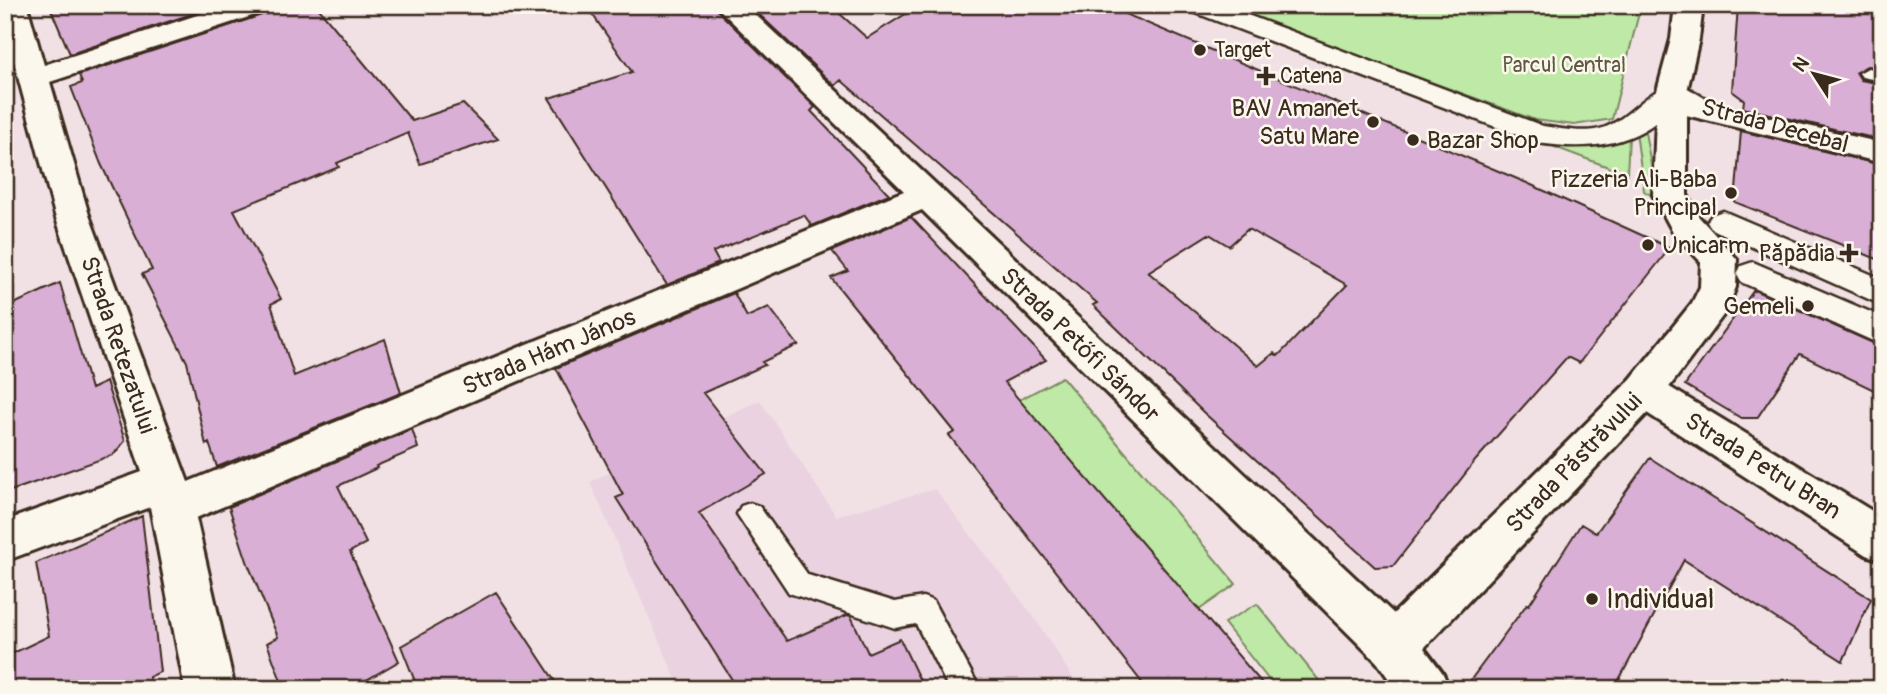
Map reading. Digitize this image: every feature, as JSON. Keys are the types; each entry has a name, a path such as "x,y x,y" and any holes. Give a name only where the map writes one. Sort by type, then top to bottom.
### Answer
{"street":[{"name":"Strada Retezatului","path":"13,5 21,58 72,215 169,494 210,689"},
{"path":"21,58 257,5"},
{"name":"Strada Petőfi Sándor","path":"729,5 1247,508 1394,646 1425,689"},
{"path":"1197,5 1538,134 1562,138 1616,135 1655,108 1672,91"},
{"path":"1689,5 1685,39 1672,91 1670,195 1685,224 1731,252 1882,332"},
{"name":"Strada Decebal","path":"1672,91 1697,108 1713,113 1882,153"},
{"name":"Strada Hám János","path":"5,541 144,491 169,494 926,195"},
{"path":"1731,252 1882,293"},
{"name":"Strada Păstrăvului","path":"1394,646 1644,391 1708,310 1731,252"},
{"name":"Strada Petru Bran","path":"1644,391 1882,541"}],"lane":[{"path":"750,514 799,584 895,615 923,610 965,689"}],"shaded area":[{"path":"760,400 836,516 935,489 1034,617 1080,689 671,689 678,684 590,482"}],"green space":[{"name":"Parcul Central","path":"1220,5 1641,5 1612,119 1574,125 1535,120"},
{"path":"1644,127 1659,200 1644,191 1636,132"},
{"path":"1629,136 1627,174 1544,143"},
{"path":"1062,377 1236,584 1199,610 1019,400"},
{"path":"1257,604 1326,689 1276,689 1224,623"}],"building":[{"path":"49,5 219,5 70,54"},
{"path":"273,5 316,5 412,121 463,104 498,139 420,164 408,133 337,163 339,167 234,210 281,299 271,304 294,376 385,339 401,393 217,467 209,443 206,445 187,362 142,274 152,270 101,164 71,87 82,83 79,75 268,13"},
{"path":"586,5 712,5 815,107 811,111 889,194 812,226 804,215 713,252 719,263 667,285 549,98 632,72"},
{"path":"749,5 830,5 867,38 920,5 1104,5 1527,183 1670,248 1579,363 1567,357 1476,460 1393,566 1375,567 1203,412 1093,305 1097,303 841,80 835,86","holes":["1248,229 1347,285 1278,356 1274,353 1258,366 1148,272 1209,234 1229,246"]},
{"path":"1738,5 1853,5 1882,11 1882,68 1867,66 1856,72 1861,80 1882,84 1882,140 1743,108 1744,100 1732,91"},
{"path":"1741,131 1882,165 1882,261 1735,202"},
{"path":"911,217 1046,360 1004,382 1267,689 1147,689 949,435 955,432 831,278 848,271 832,251"},
{"path":"60,283 91,389 106,382 125,441 113,455 5,493 5,308"},
{"path":"1754,290 1882,347 1882,394 1800,354 1757,418 1741,418 1685,385"},
{"path":"734,293 747,317 769,307 798,345 762,362 765,365 703,393 766,474 699,513 787,641 847,615 851,616 868,653 900,639 924,689 738,689 616,498 623,495 556,368"},
{"path":"412,429 418,448 338,486 366,543 350,552 399,661 351,689 284,689 267,643 278,637 248,564 229,507"},
{"path":"1650,458 1871,599 1843,661 1684,560 1614,689 1464,689 1527,604 1529,605 1581,524 1596,533"},
{"path":"142,516 160,672 149,677 150,689 5,689 5,657 49,636 36,563"},
{"path":"496,592 560,689 418,689 401,646"}],"place":[{"name":"Target","path":"1200,50"},
{"name":"Catena","path":"1266,76"},
{"name":"BAV Amanet Satu Mare","path":"1373,122"},
{"name":"Bazar Shop","path":"1413,140"},
{"name":"Pizzeria Ali-Baba Principal","path":"1731,193"},
{"name":"Unicarm","path":"1648,245"},
{"name":"Păpădia","path":"1849,253"},
{"name":"Gemeli","path":"1808,306"},
{"name":"Individual","path":"1592,599"}]}
